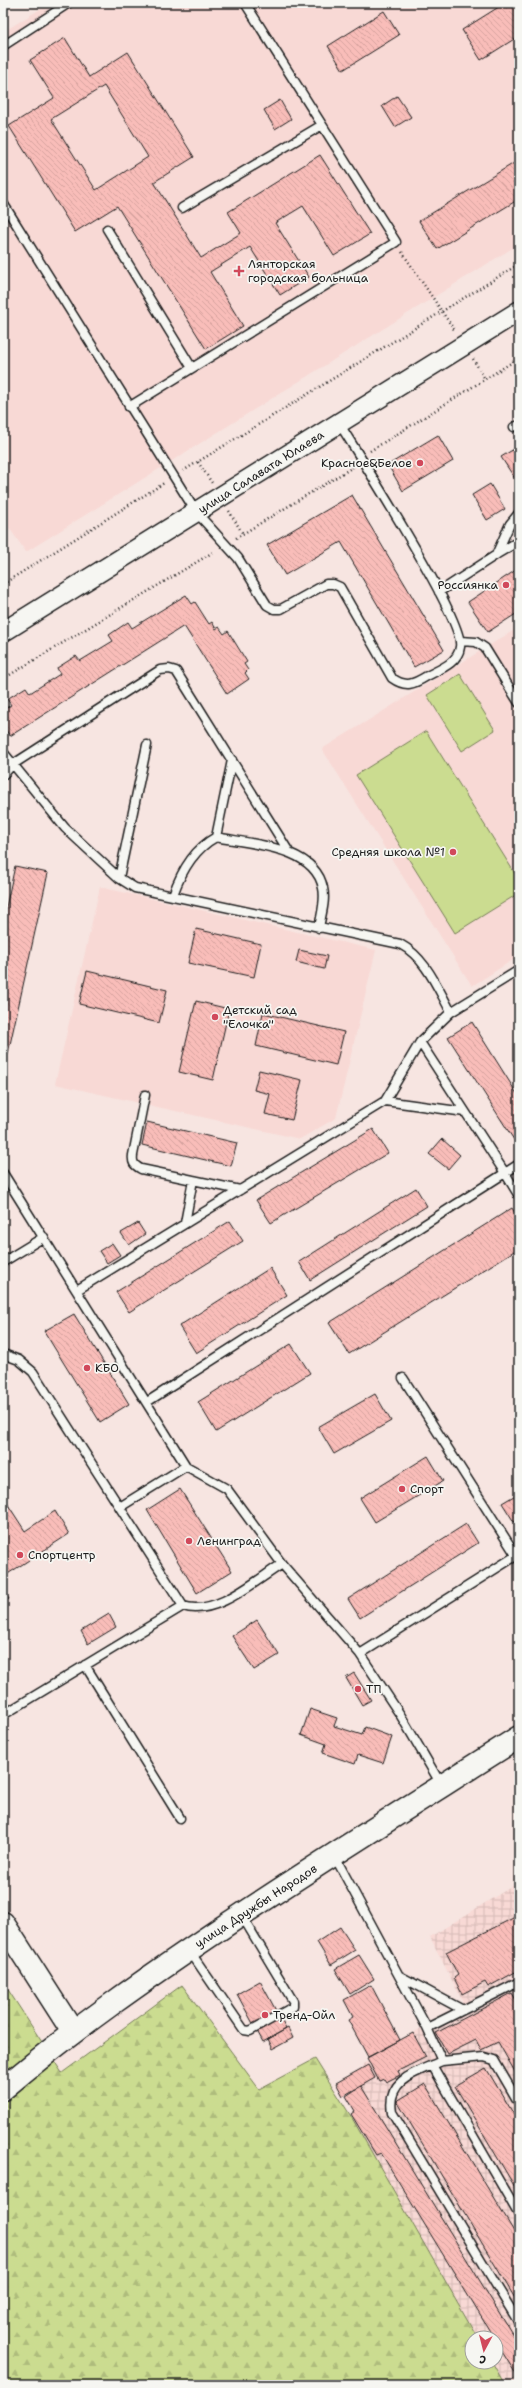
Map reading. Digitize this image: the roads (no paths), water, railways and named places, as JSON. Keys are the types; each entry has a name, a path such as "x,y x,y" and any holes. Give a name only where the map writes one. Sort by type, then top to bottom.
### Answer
{"main road":[{"name":"улица Дружбы Народов","path":"3,2089 73,2032 189,1950 334,1854 519,1737"},
{"path":"3,1923 73,2032"}],"street":[{"name":"улица Салавата Юлаева","path":"3,632 519,311"}],"lane":[{"path":"3,46 69,3"},
{"path":"129,407 396,242 245,3"},
{"path":"182,208 322,125"},
{"path":"3,203 173,477 196,512 224,545 238,558 267,605 274,609 281,609 326,584 333,584 340,587 392,678 399,683 407,685 414,684 449,664 457,657 460,641 456,625 439,592 339,423"},
{"path":"107,229 192,368"},
{"path":"496,555 510,524 519,513"},
{"path":"439,592 519,541"},
{"path":"460,641 476,642 485,648 519,703"},
{"path":"3,775 12,765 160,670 169,668 176,671 290,852"},
{"path":"119,878 147,745"},
{"path":"3,752 12,765 65,828 119,878 135,888 174,895 319,928 400,944 412,951 426,968 451,1012"},
{"path":"216,837 232,760"},
{"path":"174,895 186,867 206,842 216,837 290,852 305,860 312,867 323,887 324,899 319,928"},
{"path":"77,1290 385,1101 420,1042 451,1012 519,970"},
{"path":"420,1042 519,1196"},
{"path":"145,1095 132,1162 141,1169 240,1190"},
{"path":"385,1101 464,1112"},
{"path":"147,1402 519,1164"},
{"path":"3,1173 186,1466 227,1489 282,1564 360,1654 401,1716 442,1786"},
{"path":"185,1223 193,1180"},
{"path":"3,1262 44,1237"},
{"path":"3,1354 19,1360 33,1372 183,1606 192,1609 219,1604 282,1564"},
{"path":"360,1654 518,1554 403,1378"},
{"path":"120,1507 186,1466"},
{"path":"3,1716 183,1606"},
{"path":"85,1665 180,1818"},
{"path":"334,1854 427,2028 442,2061"},
{"path":"189,1950 244,2030 250,2031 293,2007 293,2001 241,1915"},
{"path":"399,1976 463,2010"},
{"path":"427,2028 519,1982"},
{"path":"519,2103 494,2060 484,2057 442,2061 399,2082 392,2090 390,2101 392,2112 519,2323"},
{"path":"432,2066 519,2215"}],"place":[{"name":"Лянторская городская больница","path":"239,271"},
{"name":"Красное&Белое","path":"420,463"},
{"name":"Россиянка","path":"506,585"},
{"name":"Средняя школа №1","path":"453,852"},
{"name":"Детский сад \"Елочка\"","path":"215,1017"},
{"name":"КБО","path":"87,1368"},
{"name":"Спорт","path":"402,1489"},
{"name":"Ленинград","path":"189,1541"},
{"name":"Спортцентр","path":"20,1555"},
{"name":"ТП","path":"358,1689"},
{"name":"Тренд-Ойл","path":"265,2015"}]}
